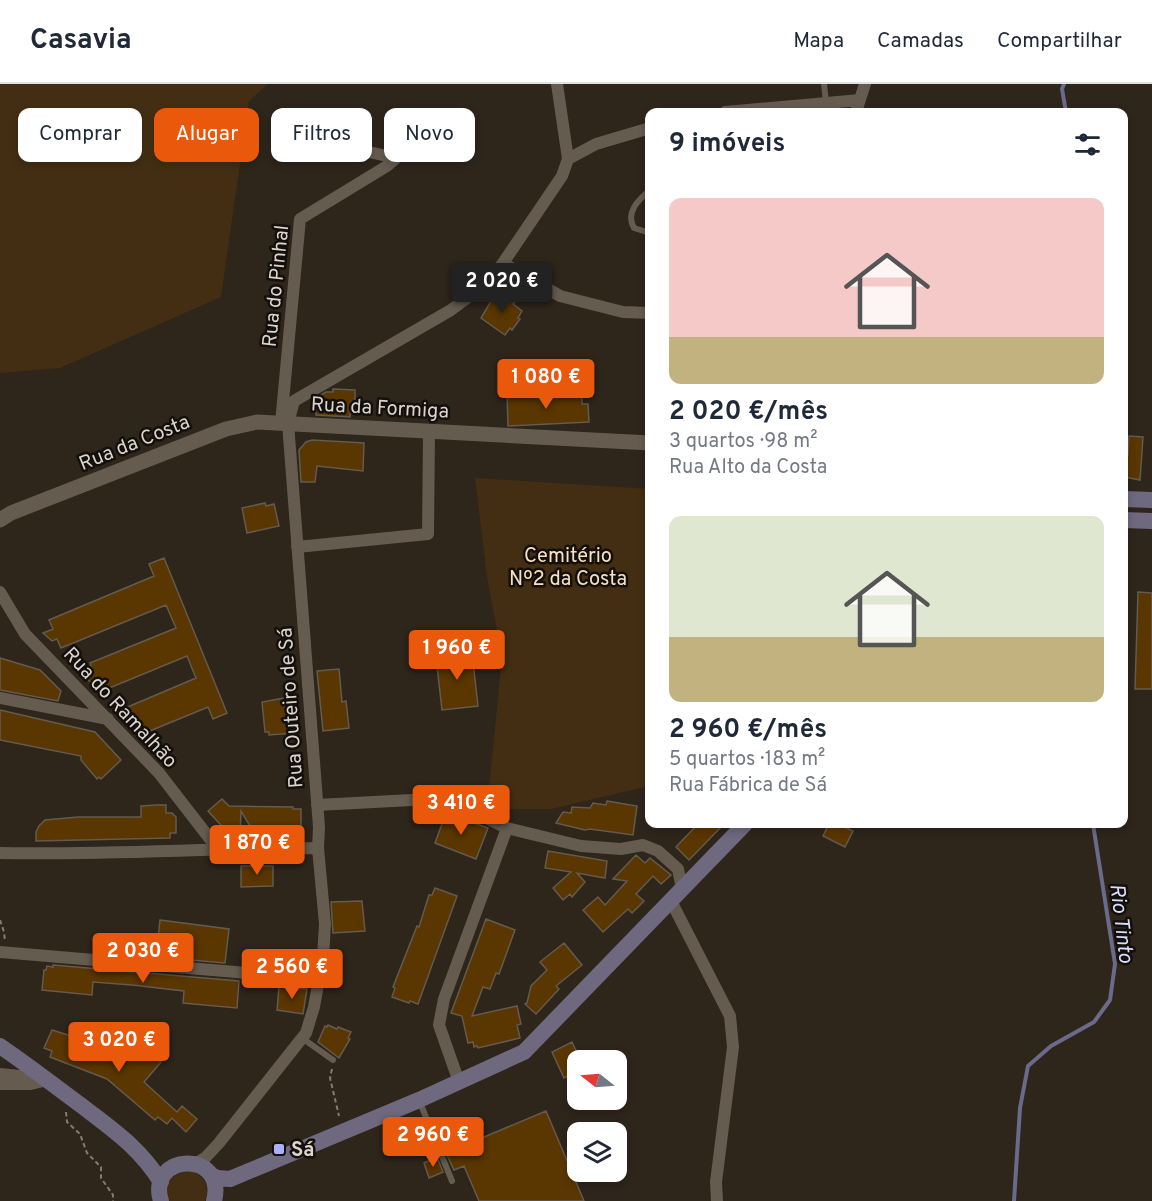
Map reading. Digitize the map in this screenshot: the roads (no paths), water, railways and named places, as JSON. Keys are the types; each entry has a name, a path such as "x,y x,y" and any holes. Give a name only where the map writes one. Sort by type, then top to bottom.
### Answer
{"main road":[{"path":"1128,499 1152,500"},
{"path":"1128,520 1152,521"},
{"path":"211,1175 225,1179 236,1176 419,1100 524,1052 741,828"},
{"path":"0,1046 138,1150 167,1161 191,1163 204,1168 215,1183 215,1197"},
{"path":"138,1150 157,1193"},
{"path":"157,1193 168,1170 177,1165 191,1163"},
{"path":"215,1197 236,1176"}],"street":[{"path":"284,423 294,401 451,310 487,283 562,176 568,159 557,84"},
{"path":"857,108 866,84"},
{"path":"765,108 860,100"},
{"path":"568,159 596,144 645,129"},
{"name":"Rua do Pinhal","path":"284,423 300,219 387,166 396,158 372,153"},
{"path":"503,263 560,296 623,312 645,313"},
{"name":"Rua da Costa","path":"0,520 22,509 226,429 257,422 284,423"},
{"name":"Rua da Formiga","path":"284,423 645,443"},
{"name":"Rua Outeiro de Sá","path":"191,1163 212,1151 306,1033 314,1007 323,957 325,924 318,848 317,805 297,547 284,423"},
{"path":"297,547 428,534 429,431"},
{"name":"Rua do Ramalhão","path":"0,592 26,634 159,773 217,848"},
{"path":"0,698 108,719"},
{"path":"317,805 430,799 468,809 507,828 581,846 621,849 643,845 658,851 678,869 676,895 730,1016 733,1047 716,1182 717,1201"},
{"path":"459,1082 440,1025 444,999 507,828"},
{"path":"0,853 108,854 217,848 318,848"},
{"path":"3,952 319,979"},
{"path":"0,1074 47,1080"},
{"path":"0,1084 31,1084 47,1080"}],"lane":[{"path":"824,84 826,102"},
{"path":"645,195 634,206 631,216 634,228 645,231"},
{"path":"1128,520 1152,514"},
{"path":"302,1038 333,1060"},
{"path":"419,1100 452,1181"}],"waterway":[{"name":"Rio Tinto","path":"1064,84 1062,89 1065,108"},
{"name":"Rio Tinto","path":"1014,1201 1020,1108 1028,1066 1051,1046 1094,1022 1110,1000 1115,964 1094,828"}],"place":[{"name":"Sá","path":"279,1149"}],"park label":[{"name":"Cemitério Nº2 da Costa","path":"568,566"}]}
